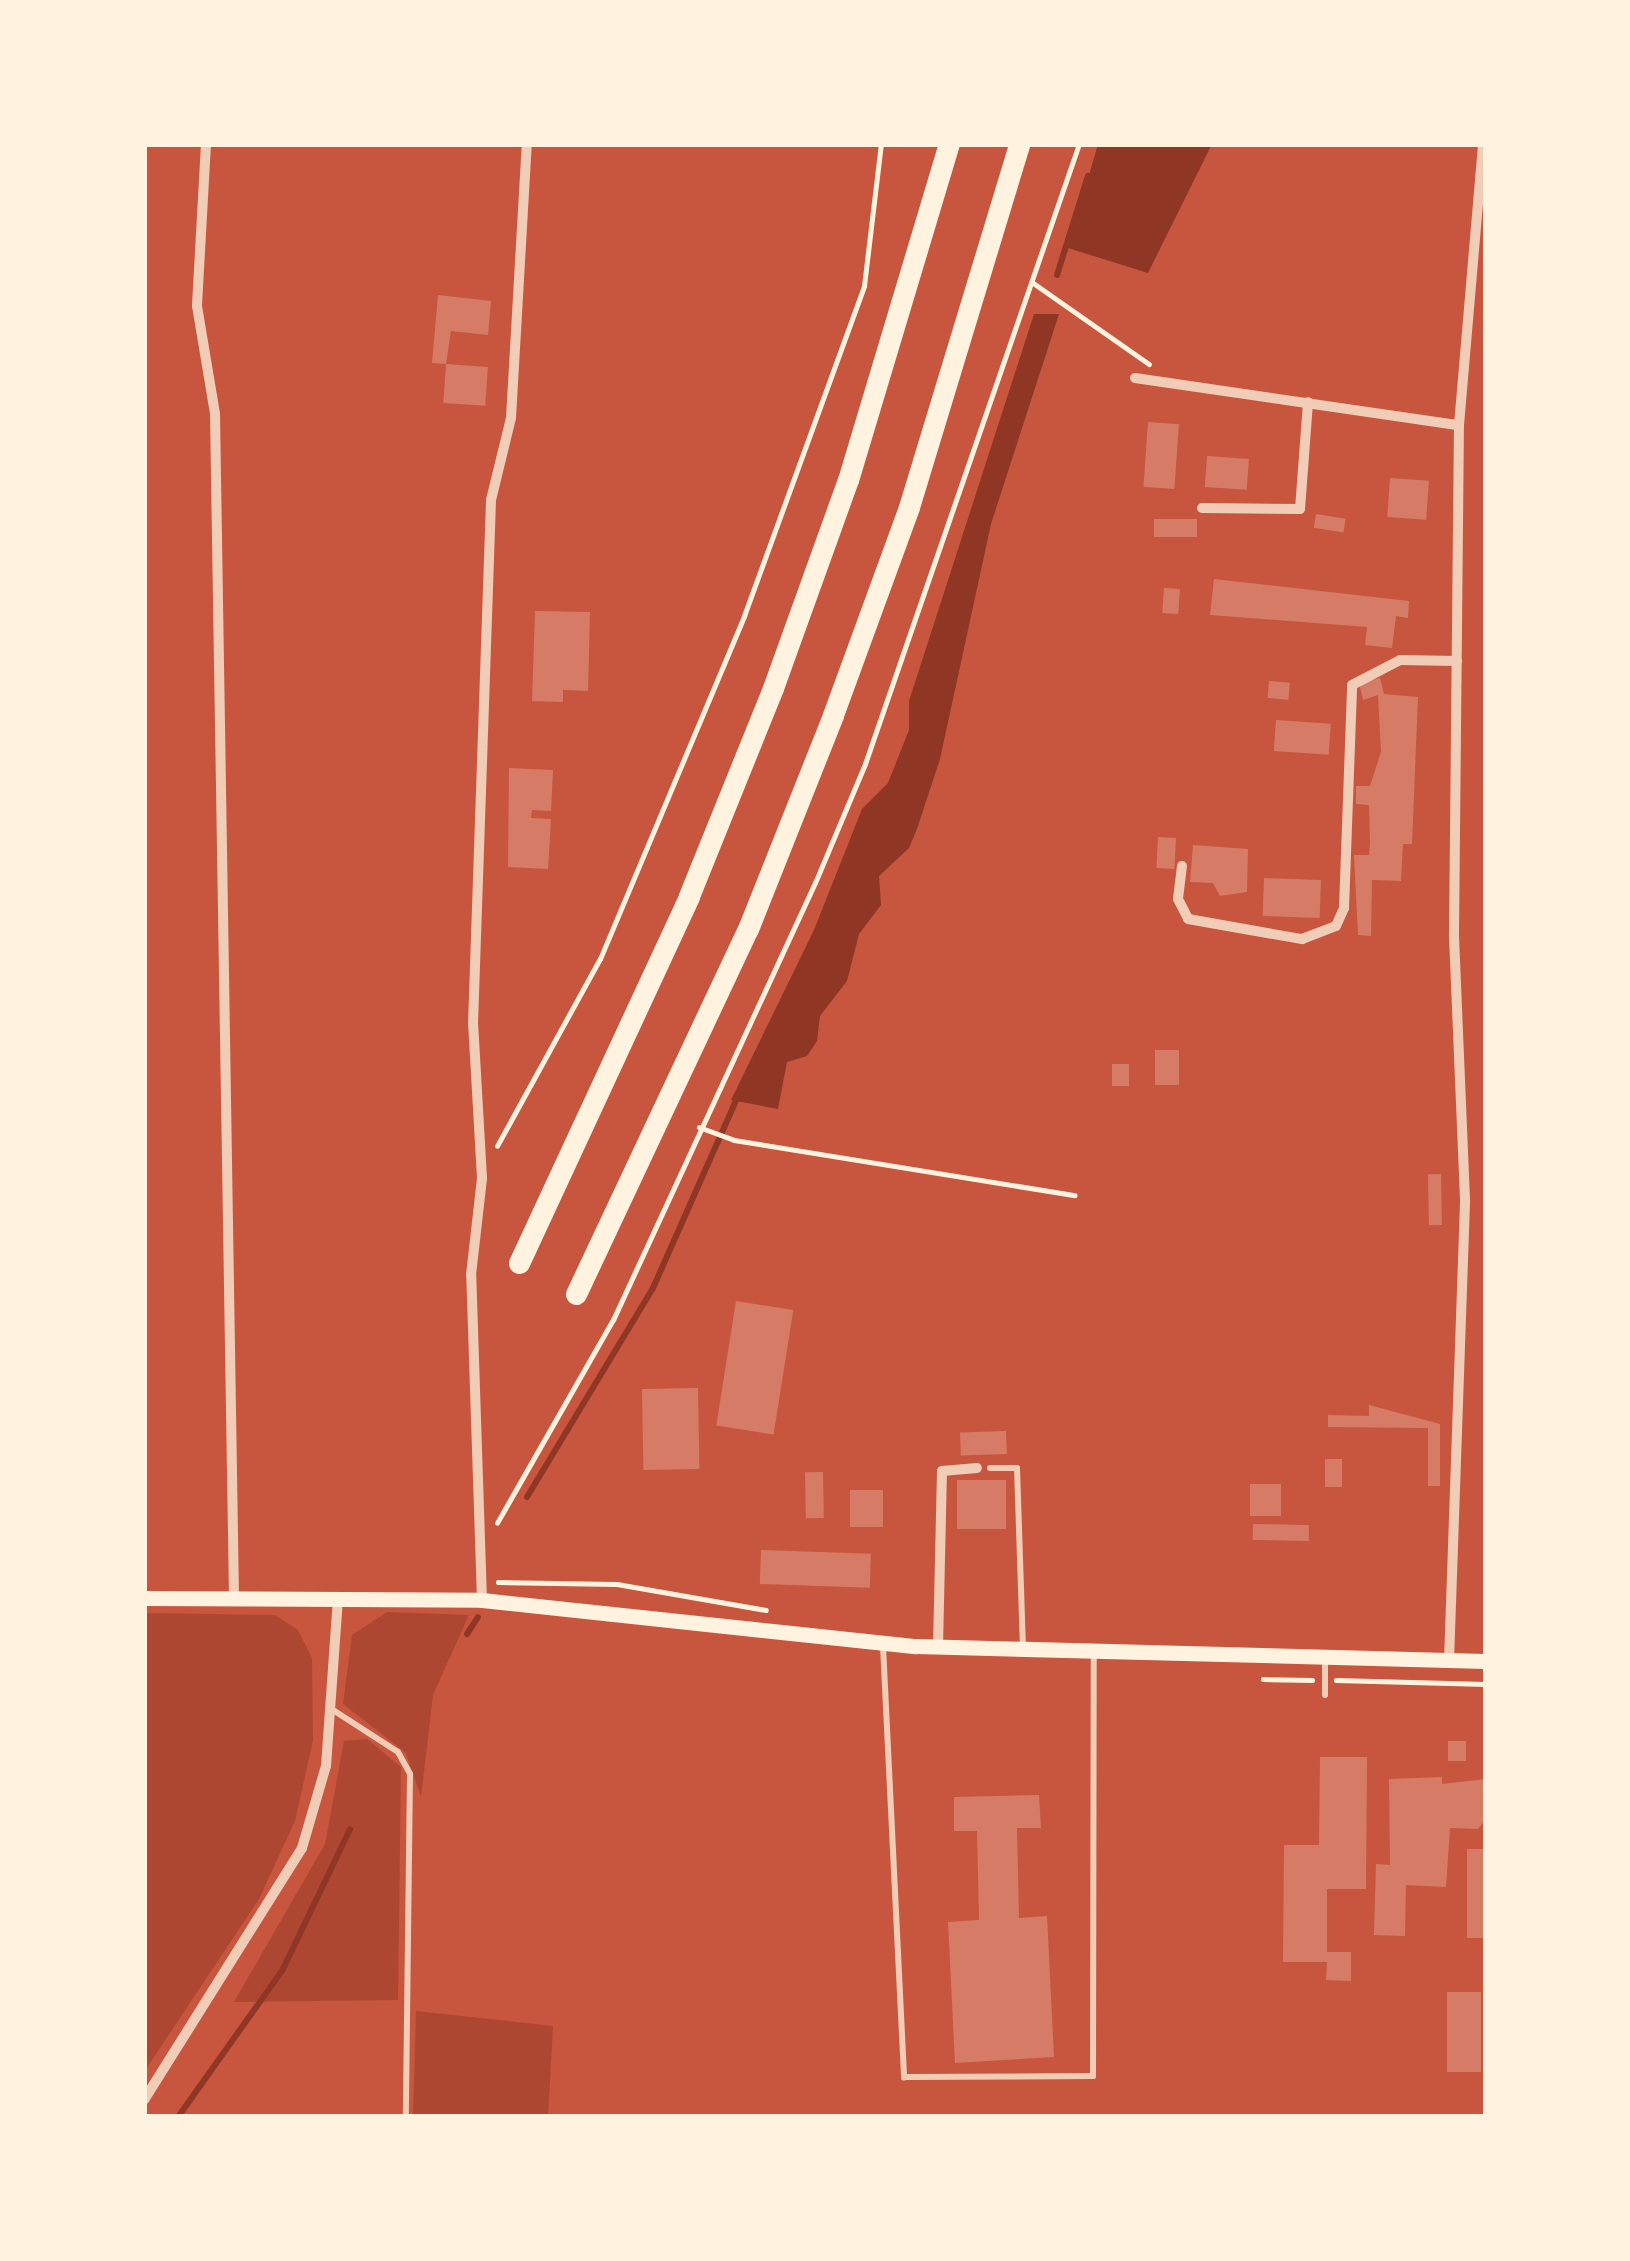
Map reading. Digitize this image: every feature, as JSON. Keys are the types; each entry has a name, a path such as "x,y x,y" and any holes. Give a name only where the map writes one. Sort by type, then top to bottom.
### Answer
{"highway":[{"path":"519,1263 689,896 773,688 855,458 949,144"},
{"path":"576,1294 748,929 833,715 909,507 1019,144"}],"main road":[{"path":"144,1598 482,1600 938,1647 1486,1661"}],"street":[{"path":"206,144 197,306 217,454 233,1599"},
{"path":"482,1600 471,1275 482,1178 473,1024 491,500 511,418 527,144"},
{"path":"1449,1661 1465,1199 1454,934 1459,424 1483,144"},
{"path":"1136,378 1459,424"},
{"path":"1202,508 1300,509 1308,402"},
{"path":"1182,866 1178,899 1188,919 1301,939 1336,926 1344,908 1352,685 1400,659 1457,661"},
{"path":"938,1647 941,1471 984,1468"},
{"path":"144,2099 302,1848 326,1766 338,1600"}],"lane":[{"path":"984,1468 1017,1468 1023,1651"},
{"path":"883,1642 904,2078 1094,2076 1094,1653"},
{"path":"1325,1659 1325,1695"},
{"path":"331,1709 398,1752 410,1774 406,2117"}],"path":[{"path":"482,1178 542,1054 600,959 744,616 864,286 880,144"},
{"path":"481,1550 614,1320 865,764 1079,144"},
{"path":"1032,282 1132,345 1162,381"},
{"path":"700,1127 734,1140 1075,1195"},
{"path":"482,1582 617,1584 782,1612"},
{"path":"1263,1679 1486,1684"}],"shaded area":[{"path":"1098,144 1212,144 1148,273 1068,248"},
{"path":"1034,314 1059,314 991,524 940,759 917,829 909,848 879,876 881,905 859,934 847,981 820,1016 817,1041 807,1056 787,1062 778,1109 731,1100 814,930 862,809 888,783 909,730 909,701"},
{"path":"387,1612 469,1615 433,1695 421,1797 406,1753 343,1704 352,1635"},
{"path":"144,1613 275,1615 298,1630 312,1658 313,1740 295,1821 259,1899 144,2072"},
{"path":"367,1739 401,1767 398,2000 234,2002 325,1844 344,1741"},
{"path":"416,2011 553,2026 548,2117 413,2117"}],"building":[{"path":"438,295 491,301 488,335 451,331 446,364 432,363"},
{"path":"446,364 488,367 485,406 443,403"},
{"path":"1148,422 1179,424 1174,489 1143,487"},
{"path":"1207,456 1249,459 1247,490 1205,487"},
{"path":"1390,478 1429,481 1426,520 1387,517"},
{"path":"1316,514 1346,519 1343,533 1314,528"},
{"path":"1154,519 1197,519 1197,537 1154,537"},
{"path":"1214,579 1409,601 1408,618 1396,616 1392,648 1365,645 1367,627 1210,615"},
{"path":"1164,588 1180,589 1178,614 1162,613"},
{"path":"535,611 590,612 588,691 563,690 563,702 532,701"},
{"path":"1380,678 1384,694 1418,697 1412,844 1403,844 1401,881 1372,880 1371,936 1358,935 1354,855 1369,855 1370,843 1369,805 1356,804 1356,786 1370,786 1381,752 1378,695 1363,700 1359,683"},
{"path":"1269,681 1290,683 1288,700 1268,698"},
{"path":"1276,720 1331,724 1329,755 1274,751"},
{"path":"509,768 553,770 551,811 532,810 531,818 551,819 548,869 508,867"},
{"path":"1158,837 1176,838 1174,869 1156,868"},
{"path":"1193,845 1248,849 1247,892 1220,896 1213,883 1190,882"},
{"path":"1264,878 1321,880 1320,918 1263,916"},
{"path":"1155,1050 1179,1050 1179,1085 1155,1085"},
{"path":"1112,1064 1129,1064 1129,1086 1112,1086"},
{"path":"1428,1174 1441,1174 1442,1225 1429,1225"},
{"path":"736,1301 793,1310 774,1435 716,1425"},
{"path":"698,1388 699,1469 643,1470 642,1389"},
{"path":"1369,1405 1440,1424 1440,1486 1428,1486 1428,1428 1328,1427 1328,1415 1369,1416"},
{"path":"1006,1431 1007,1454 961,1456 960,1433"},
{"path":"1325,1459 1342,1459 1342,1487 1325,1487"},
{"path":"805,1472 823,1472 824,1518 806,1518"},
{"path":"957,1480 1006,1480 1006,1529 957,1529"},
{"path":"1250,1484 1281,1484 1281,1516 1250,1516"},
{"path":"850,1490 883,1490 883,1527 850,1527"},
{"path":"1253,1524 1309,1525 1309,1541 1253,1540"},
{"path":"761,1550 871,1554 870,1588 760,1584"},
{"path":"1448,1741 1466,1741 1466,1761 1448,1761"},
{"path":"1320,1757 1367,1757 1366,1889 1327,1889 1327,1952 1351,1952 1351,1981 1326,1980 1327,1962 1283,1962 1284,1845 1319,1845"},
{"path":"1442,1777 1442,1784 1486,1779 1486,1819 1478,1829 1450,1828 1446,1887 1406,1885 1405,1936 1374,1935 1376,1864 1390,1865 1389,1779"},
{"path":"1039,1795 1041,1828 1017,1828 1019,1918 1047,1916 1054,2057 955,2063 948,1922 979,1920 977,1831 954,1831 954,1797"},
{"path":"1467,1849 1486,1849 1486,1938 1467,1938"},
{"path":"1447,1992 1481,1992 1481,2072 1447,2072"}],"waterway":[{"path":"1057,275 1088,176"},
{"path":"527,1497 653,1288 737,1098"},
{"path":"467,1634 478,1617"},
{"path":"178,2117 283,1969 350,1829"}]}
